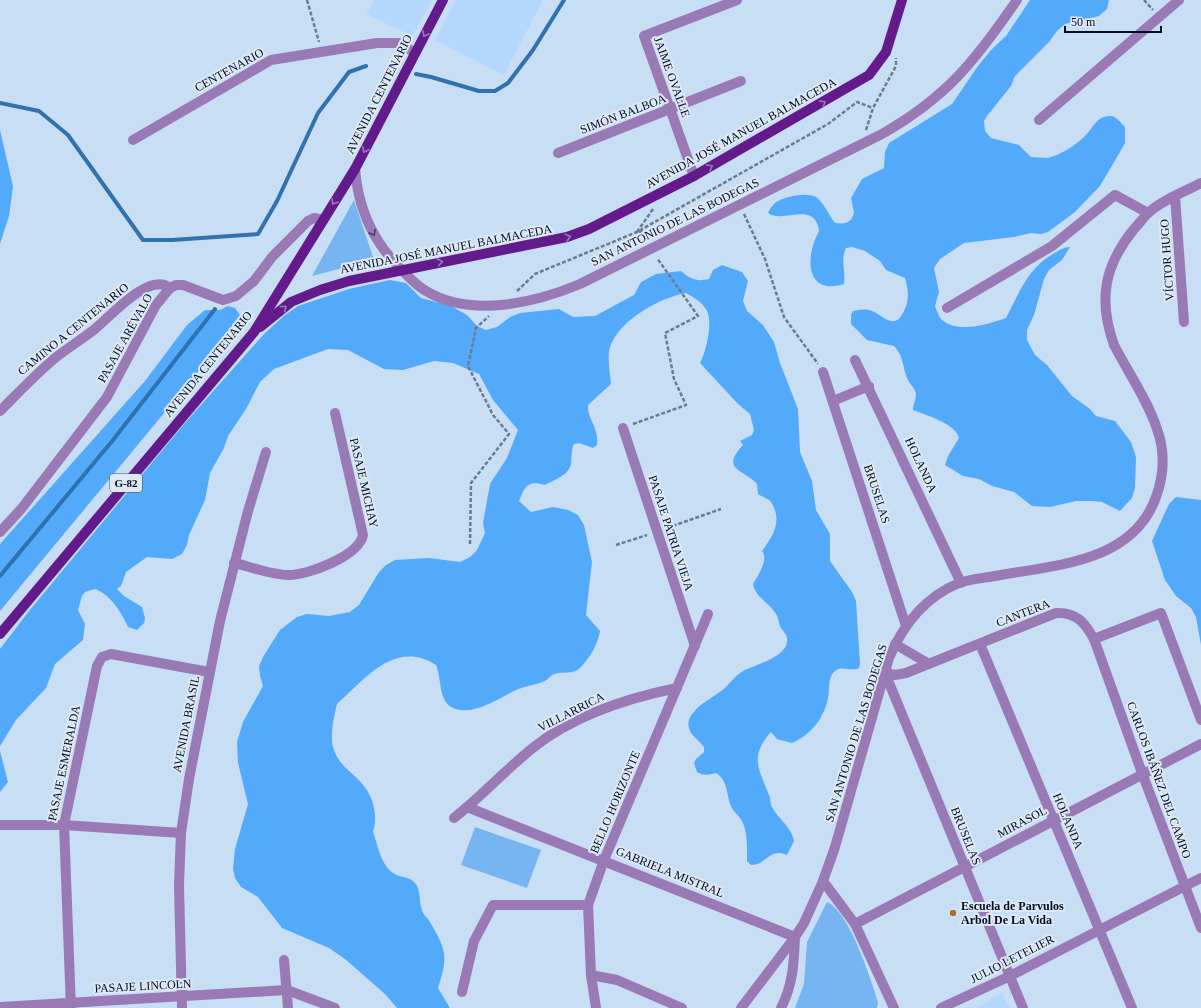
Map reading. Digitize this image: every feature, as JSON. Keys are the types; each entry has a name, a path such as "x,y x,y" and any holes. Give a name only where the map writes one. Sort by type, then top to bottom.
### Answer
{"main road":[{"name":"AVENIDA CENTENARIO","path":"0,634 254,332 355,169 444,0"},
{"name":"AVENIDA JOSÉ MANUEL BALMACEDA","path":"254,332 291,302 305,295 342,283 568,237 589,229 694,176 860,82 876,67 889,46 902,0"}],"street":[{"name":"JAIME OVALLE","path":"694,176 644,36 737,0"},
{"name":"SAN ANTONIO DE LAS BODEGAS","path":"355,169 359,197 368,223 382,248 420,287 434,296 458,303 502,304 542,298 561,292 882,134 920,110 953,83 980,54 1017,0"},
{"path":"1039,120 1179,0"},
{"name":"CENTENARIO","path":"133,140 271,60 377,43 399,43 415,53"},
{"name":"SIMÓN BALBOA","path":"558,153 670,110 740,81"},
{"name":"SAN ANTONIO DE LAS BODEGAS","path":"740,1008 795,937 804,923 823,881 835,847 885,673 895,644 906,626 927,603 961,583 1070,562 1105,552 1120,544 1130,536 1147,517 1153,506 1162,477 1163,458 1160,440 1152,416 1114,345 1106,310 1107,284 1114,259 1120,247 1148,213 1175,196 1201,183"},
{"path":"947,308 1052,246 1115,195 1148,213"},
{"name":"VÍCTOR HUGO","path":"1175,196 1184,322"},
{"name":"PASAJE ARÉVALO","path":"0,532 22,508 107,397 156,305 170,288 176,285 183,285 219,299 232,298 254,281 272,257 308,221 314,218 323,220"},
{"name":"CAMINO A CENTENARIO","path":"0,411 36,374 102,323 127,300 144,289 154,286 162,284 170,288"},
{"name":"HOLANDA","path":"855,360 869,386 961,583"},
{"name":"BRUSELAS","path":"823,372 906,626"},
{"path":"833,401 869,386"},
{"name":"PASAJE MICHAY","path":"234,563 280,574 296,574 320,567 344,556 360,543 363,535 335,414"},
{"name":"PASAJE PATRIA VIEJA","path":"623,428 695,646"},
{"name":"AVENIDA BRASIL","path":"182,1008 179,885 181,833 209,672 234,563 266,452"},
{"name":"CANTERA","path":"885,673 895,675 906,672 1048,616 1065,613 1079,618 1086,626 1094,640"},
{"path":"1094,640 1161,613 1201,720"},
{"name":"BELLO HORIZONTE","path":"596,1008 591,975 588,905 604,860 708,614"},
{"name":"CARLOS IBÁÑEZ DEL CAMPO","path":"1094,640 1142,773 1201,928"},
{"path":"895,644 929,664"},
{"name":"HOLANDA","path":"980,644 1132,1008"},
{"name":"PASAJE ESMERALDA","path":"71,1006 64,825 97,666 102,657 111,654 209,672"},
{"name":"BRUSELAS","path":"885,673 1023,1008"},
{"name":"VILLARRICA","path":"454,818 534,746 553,734 593,713 614,705 678,688"},
{"name":"MIRASOL","path":"855,924 1142,773 1201,744"},
{"name":"GABRIELA MISTRAL","path":"467,807 604,860 795,937"},
{"path":"0,825 64,825 181,833"},
{"name":"JULIO LETELIER","path":"941,1008 1010,976 1201,878"},
{"path":"823,881 855,924 894,1008"},
{"path":"462,992 474,941 493,905 588,905"},
{"path":"781,1008 790,987 793,974 795,937"},
{"path":"284,960 288,1008"},
{"path":"591,975 617,980 682,1008"},
{"path":"287,990 335,1008"},
{"name":"PASAJE LINCOLN","path":"0,1007 71,1006 287,990"}],"path":[{"path":"307,0 322,52"},
{"path":"861,144 873,108 896,66 896,56 889,46"},
{"path":"470,544 472,483 509,434 493,415 468,366 476,328 535,274 637,232 828,124 857,102 873,108"},
{"path":"740,204 765,259 784,317 823,372"},
{"path":"637,232 654,207"},
{"path":"637,232 666,231"},
{"path":"623,428 686,405 674,379 665,333 698,316 651,248"}],"shaded area":[{"path":"375,0 432,0 412,36 366,14"},
{"path":"456,0 543,0 504,75 435,40"},
{"path":"1030,0 1109,0 1107,9 1099,16 1065,24 1057,31 1049,42 1015,76 1011,86 984,121 985,131 991,138 1019,145 1031,157 1047,158 1062,153 1077,143 1102,118 1106,116 1113,116 1117,118 1125,127 1125,143 1100,186 1075,212 1048,232 1041,234 1031,233 1014,237 964,243 940,259 934,268 939,292 935,306 942,320 957,326 965,327 982,325 1006,318 1020,290 1037,266 1059,250 1070,247 1062,260 1049,270 1044,279 1034,315 1027,330 1027,340 1035,355 1047,365 1072,396 1090,409 1096,416 1115,421 1131,442 1136,457 1135,488 1132,498 1120,511 1102,502 1092,501 1076,501 1050,507 1032,506 1014,492 992,486 979,479 963,476 945,465 948,456 959,438 957,433 947,424 913,410 916,394 907,378 897,350 894,346 867,340 851,324 851,315 853,311 859,310 869,310 888,320 896,321 904,311 908,298 905,278 886,270 880,261 865,251 852,247 846,248 843,257 844,284 831,286 822,284 815,279 810,262 814,241 819,231 816,222 811,217 805,215 797,214 774,216 768,213 774,204 782,199 797,195 808,195 816,197 819,200 835,223 844,223 849,221 853,217 854,213 851,198 862,179 884,168 885,152 889,143 952,104 978,66 991,50 1006,36"},
{"path":"0,130 13,186 9,216 0,244"},
{"path":"354,200 374,260 312,276"},
{"path":"722,265 742,272 748,281 743,301 747,311 763,325 774,342 780,363 798,409 800,452 812,481 816,510 830,534 830,561 852,592 856,601 860,663 859,668 837,669 832,674 826,705 820,719 811,731 799,740 792,743 777,739 771,732 764,741 758,756 759,770 770,797 771,806 788,827 794,841 787,855 776,853 756,865 751,865 747,861 747,841 744,826 741,819 732,808 723,779 716,773 706,775 697,772 694,763 696,759 704,752 704,747 693,736 688,726 690,717 696,709 725,688 743,671 775,657 785,648 787,639 780,626 778,618 758,595 753,584 764,563 764,555 762,551 773,534 776,516 775,509 771,502 758,494 757,484 740,472 734,464 736,453 743,445 740,441 752,435 754,430 750,414 738,404 700,363 708,337 709,316 701,303 686,293 653,305 642,311 622,327 615,337 609,351 611,384 588,405 589,415 595,428 597,445 593,448 579,443 574,444 568,471 561,477 545,485 535,483 531,484 525,488 519,501 531,512 553,507 568,510 578,515 584,525 592,562 586,615 600,631 595,646 584,664 577,670 554,674 545,681 523,687 486,705 469,710 461,710 448,705 445,700 436,665 421,658 407,657 394,659 382,665 370,674 337,704 332,731 333,747 342,764 359,780 370,795 375,814 373,832 386,866 395,874 412,880 418,888 424,915 436,932 443,947 444,961 438,988 450,1008 397,1008 385,994 345,959 329,948 282,928 258,897 241,887 235,878 233,869 235,849 248,804 238,763 237,742 243,722 263,686 259,666 280,630 297,617 307,614 329,616 350,612 359,605 379,572 386,565 395,560 429,558 460,562 470,557 477,550 485,533 483,523 490,484 507,458 518,430 493,400 479,374 453,363 434,361 403,370 384,369 348,350 328,349 274,369 260,382 246,409 228,436 224,448 210,473 205,500 182,554 172,559 147,557 126,572 121,586 117,589 124,596 142,607 145,618 144,623 137,630 128,627 119,610 106,595 95,589 85,592 82,596 78,610 85,624 83,640 55,664 46,688 16,720 0,746 0,649 29,611 184,424 265,333 285,315 298,306 349,289 390,280 406,283 421,298 451,306 467,315 477,326 486,330 497,327 510,317 520,313 559,309 573,317 595,316 634,295 641,282 656,274 681,271 694,279 705,280 709,279 713,270"},
{"path":"228,306 235,308 240,315 194,377 0,611 0,544 145,381 187,325 205,310 220,310"},
{"path":"1176,497 1201,500 1201,645 1196,617 1191,608 1176,596 1165,580 1152,541 1169,504"},
{"path":"0,751 8,782 0,792"},
{"path":"475,827 541,850 527,888 461,865"},
{"path":"827,902 835,908 843,918 851,932 865,963 878,1002 877,1008 795,1008 804,984 807,942"},
{"path":"1002,993 1009,1008 976,1008"}],"waterway":[{"path":"416,74 479,91 495,91 508,83 533,50 564,0"},
{"path":"0,103 39,111 68,135 143,240 172,240 258,234 277,201 318,113 349,72 366,66"},
{"path":"0,576 113,440 215,309"}],"place":[{"name":"Escuela de Parvulos Arbol De La Vida","path":"953,913"}]}
